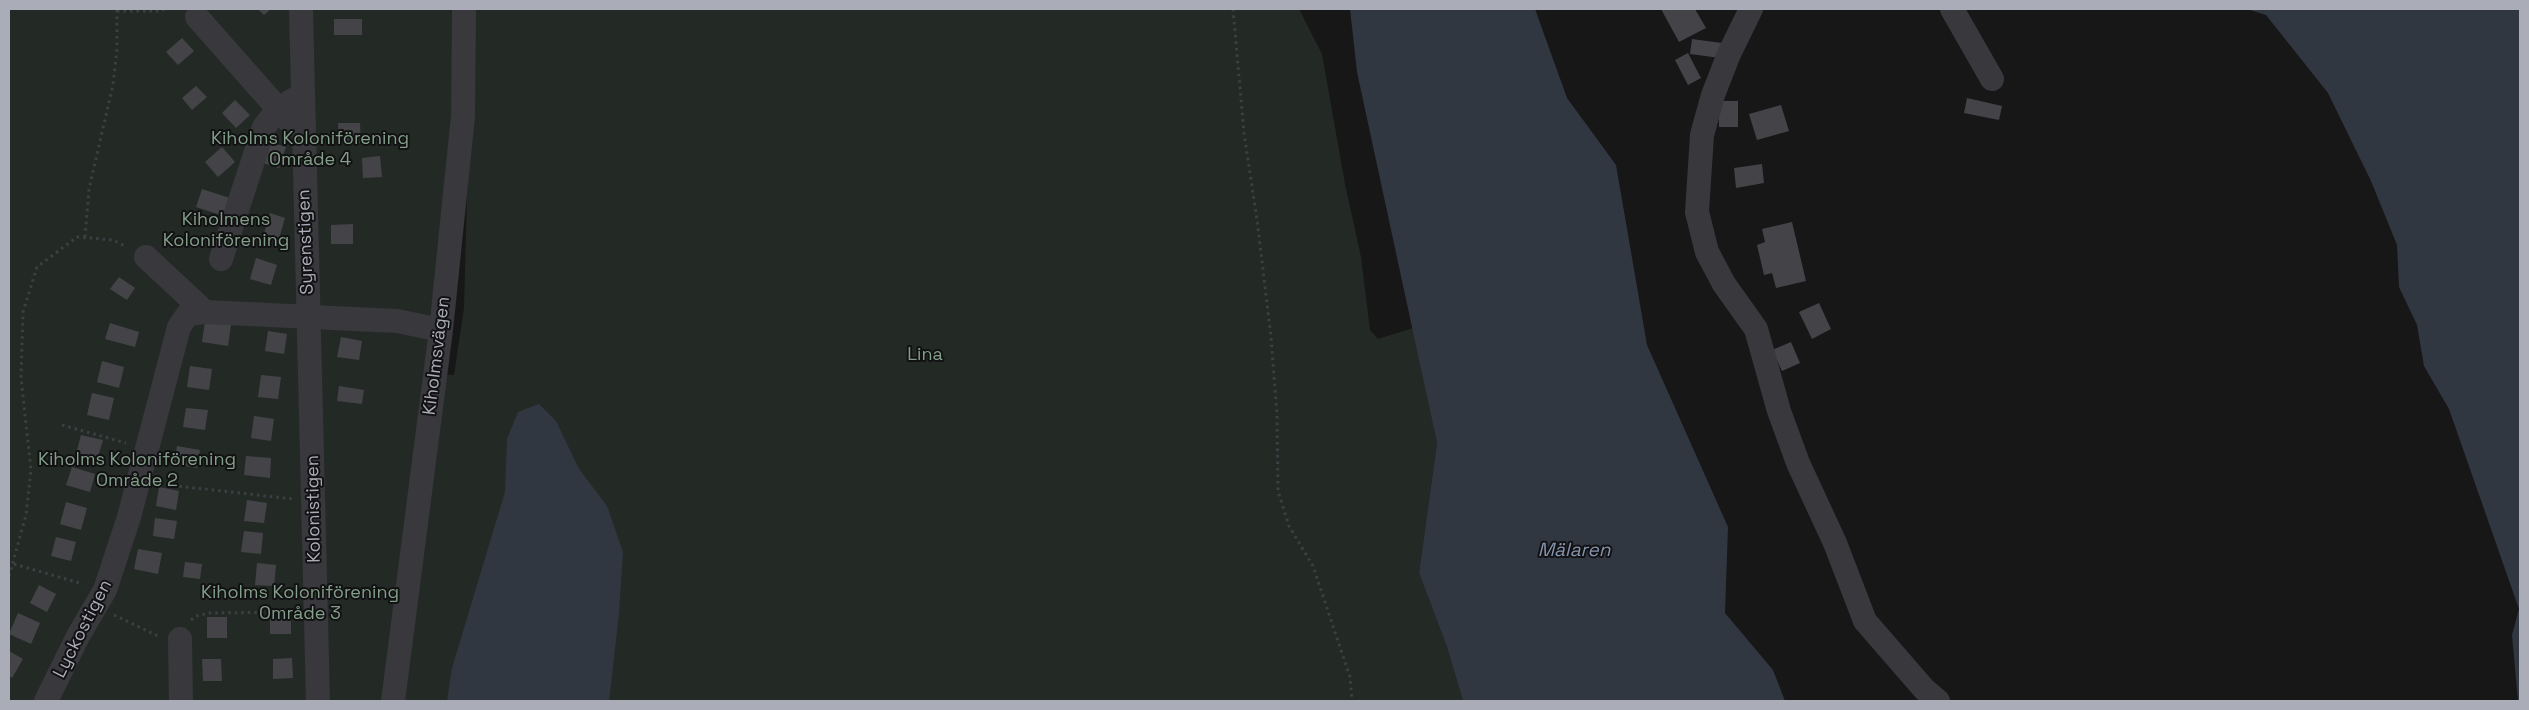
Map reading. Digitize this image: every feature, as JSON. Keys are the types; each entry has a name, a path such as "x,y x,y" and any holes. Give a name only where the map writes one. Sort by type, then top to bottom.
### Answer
{"street":[{"name":"Kiholmsvägen","path":"393,701 441,330 463,116 464,9"},
{"path":"1751,9 1729,54 1702,135 1697,212 1706,252 1724,284 1756,329 1788,437 1835,543 1865,621 1924,689 1938,701"},
{"path":"1952,9 1992,80"},
{"name":"Syrenstigen","path":"300,10 309,316"},
{"path":"197,17 304,138"},
{"path":"221,259 264,127 278,109 303,94"},
{"path":"146,257 205,312"},
{"name":"Lyckostigen","path":"46,701 78,636 101,598 138,482 179,327 188,314 205,312 396,321 441,330"},
{"name":"Kolonistigen","path":"309,316 318,701"},
{"path":"180,640 181,701"}],"path":[{"path":"85,238 89,189 118,49 118,10 162,11 164,9"},
{"path":"1233,9 1244,133 1271,337 1277,415 1278,491 1289,526 1313,566 1350,677 1352,701"},
{"path":"9,576 26,515 31,470 21,378 23,312 37,267 77,237 113,240 146,257"},
{"path":"62,425 146,449"},
{"path":"138,482 313,501"},
{"path":"14,564 101,598 165,639 180,640 183,625 196,616 210,613 316,611"}],"green space":[{"name":"Lina","path":"9,9 455,9 455,117 430,374 454,375 464,308 472,9 1299,9 1322,54 1345,184 1361,257 1370,330 1378,339 1413,328 1437,443 1419,573 1447,647 1463,701 9,701"}],"water":[{"name":"Mälaren","path":"1350,9 1535,9 1567,98 1616,165 1647,345 1728,527 1725,613 1773,670 1785,701 1463,701 1447,647 1419,573 1437,443 1357,72"},
{"path":"2247,9 2520,9 2520,701 2518,701 2512,635 2519,609 2449,409 2424,366 2417,325 2399,287 2397,245 2371,181 2328,93 2266,15"},
{"path":"539,404 556,421 579,469 607,506 623,552 619,614 609,701 447,701 452,668 505,492 507,439 518,412"}],"building":[{"path":"258,9 271,9 264,15"},
{"path":"1661,9 1695,9 1706,28 1679,42"},
{"path":"334,19 362,19 362,35 334,35"},
{"path":"182,38 194,51 178,65 166,52"},
{"path":"1692,39 1722,43 1720,58 1690,54"},
{"path":"1688,53 1701,78 1688,85 1675,60"},
{"path":"196,86 207,97 192,110 182,98"},
{"path":"1967,98 2002,106 1999,120 1964,113"},
{"path":"235,100 250,115 236,128 222,113"},
{"path":"1719,101 1738,101 1738,127 1719,127"},
{"path":"1781,105 1789,131 1757,140 1749,114"},
{"path":"338,123 360,123 361,143 339,143"},
{"path":"267,141 286,147 279,168 260,162"},
{"path":"222,147 235,162 218,177 205,162"},
{"path":"380,156 382,177 363,178 362,158"},
{"path":"1762,164 1764,183 1736,188 1734,168"},
{"path":"202,189 233,199 227,217 196,207"},
{"path":"270,213 285,218 278,242 263,237"},
{"path":"1792,222 1806,281 1776,288 1772,273 1764,275 1757,245 1765,242 1762,229"},
{"path":"353,224 353,244 331,244 331,225"},
{"path":"256,258 277,265 271,285 250,279"},
{"path":"119,277 135,288 127,300 110,289"},
{"path":"1819,303 1831,329 1812,339 1799,312"},
{"path":"205,321 231,325 228,346 202,342"},
{"path":"110,323 139,332 135,347 105,339"},
{"path":"268,331 287,334 284,354 265,351"},
{"path":"341,337 362,341 359,360 337,357"},
{"path":"1791,342 1800,363 1782,371 1772,350"},
{"path":"102,361 124,367 119,388 97,382"},
{"path":"190,366 212,369 209,390 187,387"},
{"path":"261,375 281,377 278,399 258,397"},
{"path":"339,386 364,390 362,404 337,401"},
{"path":"92,393 114,398 109,420 87,415"},
{"path":"186,408 208,410 205,430 183,427"},
{"path":"254,416 274,419 271,441 251,438"},
{"path":"81,435 103,440 97,460 76,454"},
{"path":"177,446 200,450 197,468 174,464"},
{"path":"246,456 271,458 270,478 244,475"},
{"path":"72,467 95,474 90,492 66,485"},
{"path":"159,487 179,491 176,510 156,506"},
{"path":"247,500 267,503 264,523 244,521"},
{"path":"66,502 87,508 81,530 60,524"},
{"path":"155,518 177,521 174,539 153,536"},
{"path":"244,531 263,533 261,554 241,552"},
{"path":"56,537 76,542 71,561 51,556"},
{"path":"138,549 162,553 158,574 134,569"},
{"path":"185,562 202,564 200,579 183,577"},
{"path":"257,563 276,565 274,586 255,585"},
{"path":"39,585 56,594 47,612 30,603"},
{"path":"18,613 40,623 31,644 9,634"},
{"path":"270,615 291,615 291,634 270,634"},
{"path":"207,617 227,617 227,638 207,638"},
{"path":"9,651 23,659 12,678 9,675"},
{"path":"292,658 293,678 273,679 273,659"},
{"path":"202,659 221,659 222,681 203,681"}],"park label":[{"name":"Kiholms Koloniförening Område 4","path":"310,149"},
{"name":"Kiholmens Koloniförening","path":"226,230"},
{"name":"Kiholms Koloniförening Område 2","path":"137,470"},
{"name":"Kiholms Koloniförening Område 3","path":"300,603"}]}
